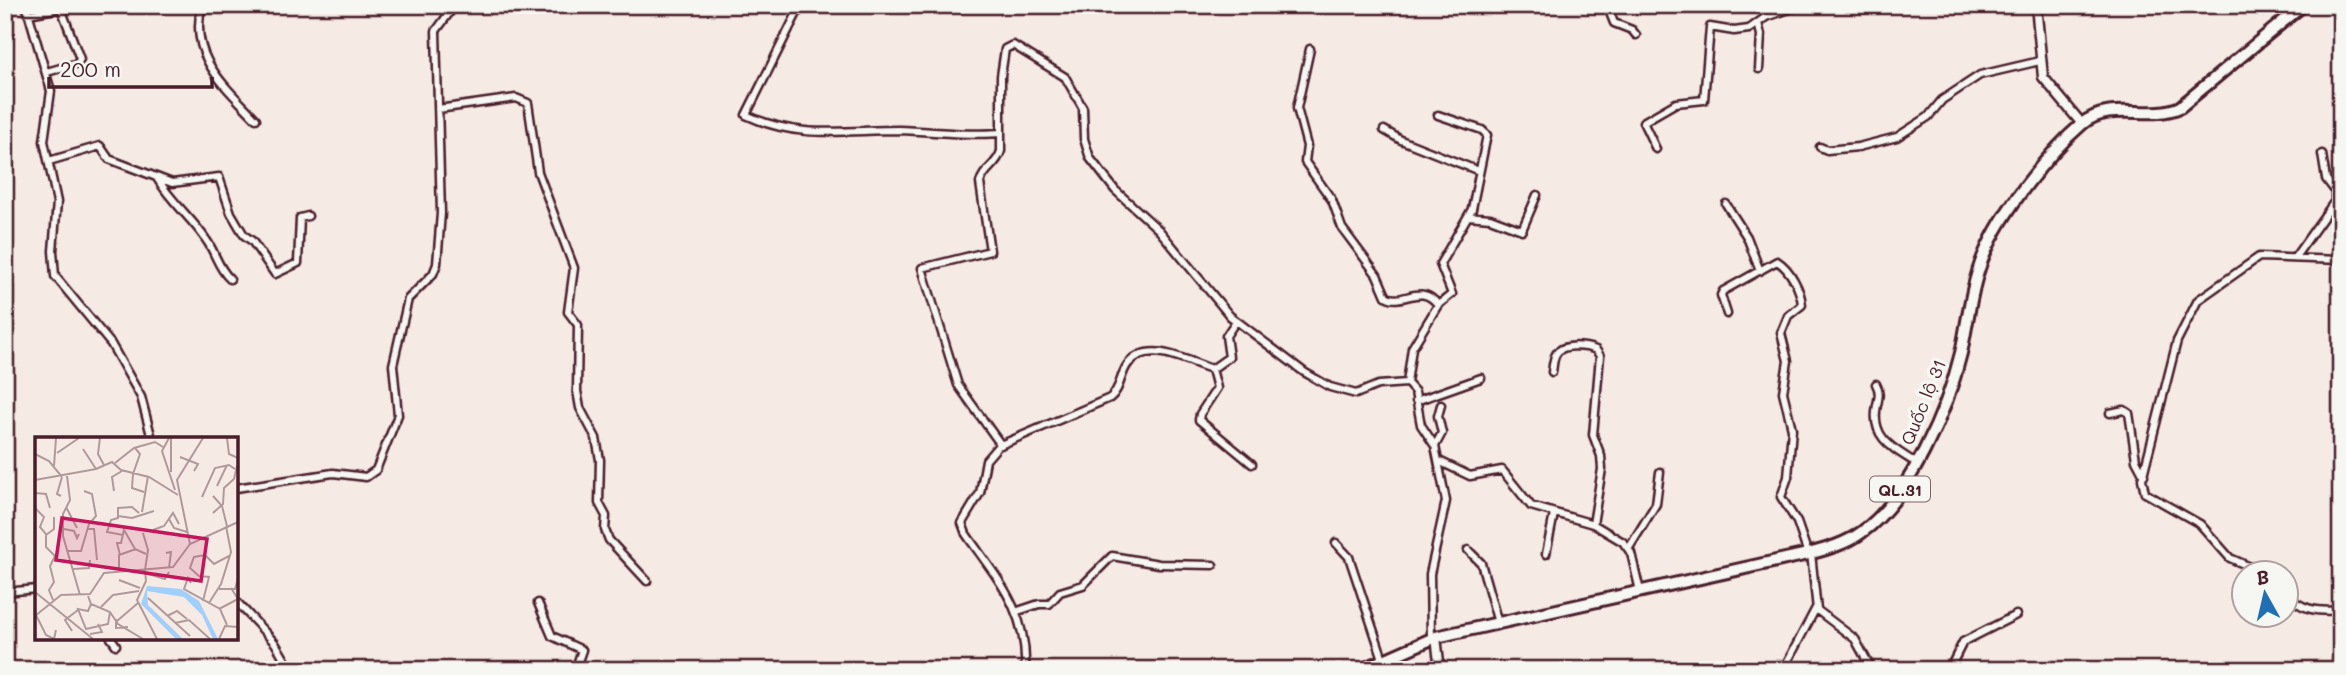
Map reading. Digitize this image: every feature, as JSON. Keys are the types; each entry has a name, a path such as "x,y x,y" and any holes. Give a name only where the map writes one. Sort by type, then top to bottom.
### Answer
{"highway":[{"name":"Quốc lộ 31","path":"1361,670 1433,638 1810,553 1835,546 1863,532 1894,498 1916,463 1949,391 1961,355 1980,267 1987,247 2024,190 2082,124 2096,116 2114,112 2173,110 2303,5"}],"street":[{"path":"26,5 47,72 52,101 44,141 57,202 53,251 55,276 111,344 141,397 151,437"},
{"path":"202,5 198,31 208,66 218,82 256,119"},
{"path":"238,488 333,473 366,477 376,470 398,415 393,365 408,299 433,274 438,264 441,218 436,31 455,5"},
{"path":"801,5 746,115 801,133 902,130 963,135 1002,133"},
{"path":"1607,5 1614,23 1632,30 1636,35"},
{"path":"1656,149 1643,122 1676,103 1704,100 1709,29 1716,26 1738,31 1766,17 1801,5"},
{"path":"2036,5 2043,77 2082,124"},
{"path":"29,14 61,8 80,59 78,63 47,72"},
{"path":"1758,23 1761,35 1759,69"},
{"path":"1001,446 958,385 922,268 990,251 980,183 982,175 999,160 1004,52 1007,46 1013,45 1065,76 1082,104 1085,146 1094,164 1115,190 1158,230 1195,277 1236,321 1304,372 1335,388 1356,394 1378,385 1407,383"},
{"path":"1310,48 1297,108 1307,146 1304,158 1306,166 1332,200 1342,228 1377,275 1386,296 1397,300 1418,294 1431,298 1438,305"},
{"path":"1820,148 1827,150 1863,146 1897,137 1928,117 1942,100 1980,75 2040,61"},
{"path":"438,109 516,98 528,103 538,172 574,268 568,312 578,325 577,391 580,408 598,443 599,503 606,516 605,530 609,540 647,581"},
{"path":"1438,115 1486,132 1476,197 1441,261 1441,270 1452,292 1438,305 1412,348 1407,383 1413,390 1421,425 1435,446 1447,501 1430,574 1433,638 1440,670"},
{"path":"1384,130 1401,140 1479,171"},
{"path":"50,161 100,146 111,160 143,174 174,183 219,177 231,213 244,235 252,241 275,274 298,263 300,218 308,216"},
{"path":"2295,257 2335,201 2335,191 2326,179 2322,154"},
{"path":"157,176 170,200 208,242 220,269 230,279"},
{"path":"1468,216 1490,218 1522,230 1537,195"},
{"path":"1726,204 1747,237 1760,271"},
{"path":"2235,560 2200,524 2148,495 2143,485 2177,341 2192,308 2202,297 2259,257 2341,260"},
{"path":"1727,314 1721,293 1774,262 1781,263 1794,282 1802,303 1788,316 1781,333 1788,361 1783,392 1792,429 1788,477 1781,497 1797,522 1810,553 1816,608 1824,619 1855,639 1872,670"},
{"path":"1212,369 1229,358 1226,336 1236,321"},
{"path":"1552,372 1556,354 1561,350 1584,346 1595,350 1600,356 1593,435 1601,456 1602,469 1593,524"},
{"path":"1025,670 1026,647 1018,611 966,534 962,523 981,493 986,460 1001,446 1110,398 1117,391 1128,363 1142,355 1163,352 1212,369"},
{"path":"1212,369 1217,388 1199,420 1252,464"},
{"path":"1416,401 1480,378"},
{"path":"1876,384 1880,393 1875,419 1879,435 1886,444 1916,463"},
{"path":"1435,446 1442,433 1438,416 1441,405"},
{"path":"2110,413 2124,410 2129,413 2136,460 2144,475"},
{"path":"1439,461 1470,476 1502,470 1527,504 1593,524 1616,536 1629,548 1640,591"},
{"path":"1629,548 1656,504 1660,472"},
{"path":"1546,554 1554,514"},
{"path":"1336,543 1349,557 1383,659"},
{"path":"1468,550 1481,563 1498,622"},
{"path":"1018,611 1039,604 1049,604 1060,592 1083,585 1112,556 1159,564 1213,565"},
{"path":"5,592 35,589"},
{"path":"238,603 275,643 290,670"},
{"path":"538,603 552,636 582,650 575,670"},
{"path":"2300,604 2307,608 2341,610"},
{"path":"1783,670 1816,608"},
{"path":"1950,670 1963,642 2016,615"},
{"path":"112,640 116,645"},
{"path":"2129,670 2140,670"}]}
